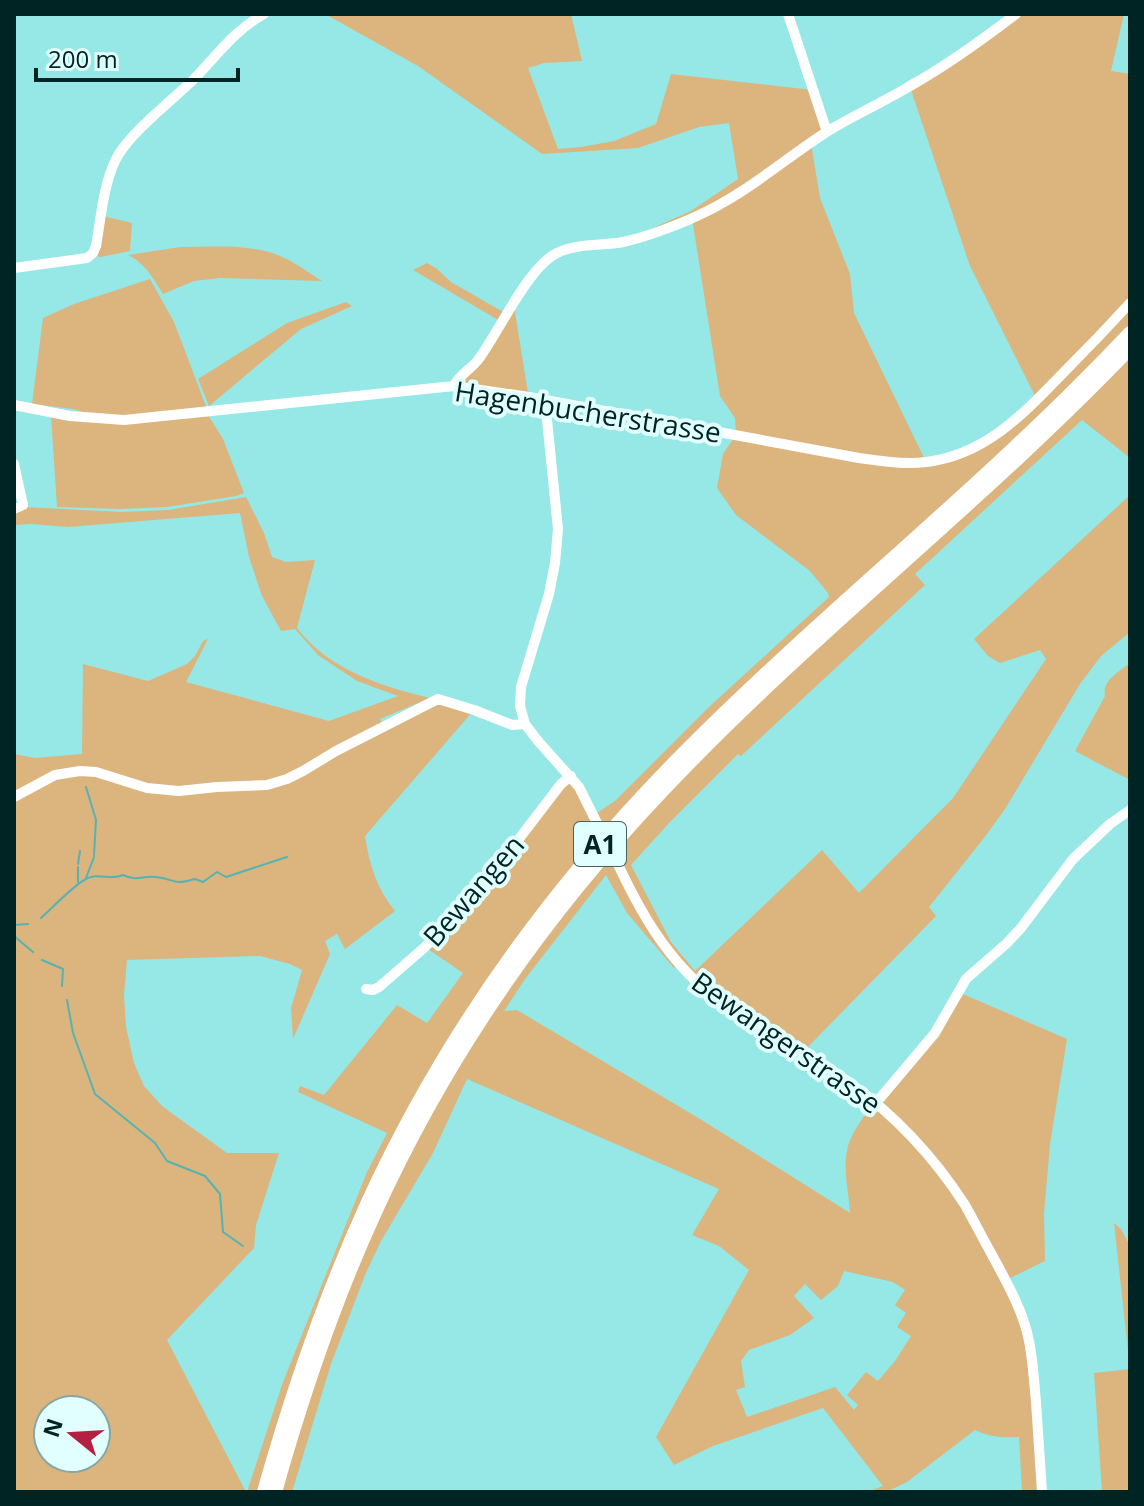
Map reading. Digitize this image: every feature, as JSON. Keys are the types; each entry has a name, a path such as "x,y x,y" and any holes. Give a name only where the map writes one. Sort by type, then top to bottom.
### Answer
{"highway":[{"name":"A1","path":"264,1492 314,1334 377,1182 454,1042 530,929 612,830 691,746 1029,435 1130,333"},
{"name":"A1","path":"275,1492 326,1331 389,1181 459,1053 544,929 618,838 715,737 1010,466 1130,348"}],"street":[{"path":"14,268 91,255 96,246 109,178 121,149 195,78 226,42 264,14"},
{"path":"788,14 827,132"},
{"path":"454,386 486,348 540,265 556,253 573,247 628,241 696,217 773,171 827,132 965,53 1016,14"},
{"name":"Hagenbucherstrasse","path":"14,405 70,416 124,420 454,386 859,458 923,462 966,452 1006,429 1130,303"},
{"path":"545,400 558,529 549,594 521,687 520,706 525,724 571,776 599,827"},
{"path":"14,464 18,507"},
{"path":"14,797 55,775 80,771 96,772 147,788 179,791 267,785 303,771 438,699 512,725 525,724"},
{"name":"Bewangen","path":"366,989 379,987 480,890 561,784 571,776"},
{"path":"876,1103 935,1033 966,979 1021,928 1073,859 1110,824 1130,810"},
{"name":"Bewangerstrasse","path":"615,858 656,936 691,975 739,1014 847,1081 876,1103 932,1158 966,1207 1006,1280 1029,1339 1042,1492"}],"shaded area":[{"path":"325,14 571,14 582,61 544,63 528,68 558,149 614,141 656,124 671,74 813,90 827,132 811,143 820,198 850,274 854,313 926,462 966,452 1037,400 970,266 910,87 1016,14 1124,14 1111,71 1130,74 1130,458 1082,420 915,574 925,585 741,756 738,754 670,822 631,865 671,942 695,971 822,850 859,893 953,798 1046,659 1040,650 1000,663 988,656 974,639 1130,495 1130,632 1101,656 1080,684 1005,809 929,907 936,916 802,1053 739,1014 679,964 674,968 627,913 606,875 504,1011 517,1010 850,1213 846,1163 848,1146 854,1133 874,1104 934,1035 958,992 1067,1039 1050,1144 1044,1213 1045,1261 1006,1280 1022,1316 1042,1492 1022,1492 1019,1437 996,1436 975,1430 907,1482 886,1492 867,1492 883,1486 823,1408 713,1446 674,1465 656,1437 749,1270 719,1246 692,1235 719,1189 467,1079 433,1153 381,1241 365,1275 331,1364 292,1492 247,1492 283,1382 367,1172 387,1133 298,1092 300,1086 324,1095 397,1005 427,1023 463,973 425,947 480,890 571,776 594,815 615,801 709,707 829,597 810,571 736,515 717,488 723,454 736,435 735,418 720,396 692,218 694,214 637,235 691,211 738,179 729,123 699,127 638,148 542,154 418,66","holes":["844,1271 893,1282 905,1290 895,1305 906,1313 897,1327 911,1336 878,1381 866,1372 847,1395 858,1405 854,1410 835,1387 747,1417 736,1390 745,1387 741,1361 749,1350 790,1335 814,1318 794,1296 805,1284 821,1300 838,1286"]},
{"path":"103,216 132,223 130,251 95,256"},
{"path":"180,247 256,249 291,261 322,281 220,278 194,281 163,294 144,267 128,255"},
{"path":"427,263 451,282 505,313 500,321 413,270"},
{"path":"150,279 174,322 207,409 97,416 73,409 32,404 43,318 74,304"},
{"path":"346,302 352,306 301,329 209,406 198,379 287,323"},
{"path":"514,306 528,393 462,383 460,380"},
{"path":"208,415 223,439 244,493 167,507 57,507 51,416 62,420 80,420"},
{"path":"246,497 272,557 286,562 315,560 297,628 310,643 357,674 430,698 380,719 382,724 438,699 474,710 365,836 375,876 395,911 345,949 337,934 325,941 330,954 293,1039 291,1008 302,970 290,964 260,956 127,960 124,995 126,1027 134,1063 144,1086 162,1106 227,1153 279,1153 256,1225 254,1248 167,1340 246,1492 14,1492 14,754 35,758 82,754 83,664 148,681 187,664 203,641 208,639 186,682 329,721 398,696 357,681 318,655 295,629 281,631 262,596 249,557 240,513 68,527 14,525 14,510 25,507 122,512 168,510"},
{"path":"1130,663 1130,780 1075,751 1105,696 1106,685"},
{"path":"1114,1223 1130,1246 1130,1369"},
{"path":"1130,1369 1130,1492 1102,1492 1094,1373"}],"waterway":[{"path":"86,787 96,820 94,855"},
{"path":"78,864 80,851"},
{"path":"86,878 94,857"},
{"path":"41,918 75,886 91,877 123,875 203,882 217,872 226,877 287,857"},
{"path":"78,867 78,882"},
{"path":"14,925 28,924"},
{"path":"14,936 33,952"},
{"path":"42,960 63,969 62,986"},
{"path":"67,1000 73,1033 95,1094 155,1143 167,1161 205,1176 220,1194 223,1232 243,1246"}]}
